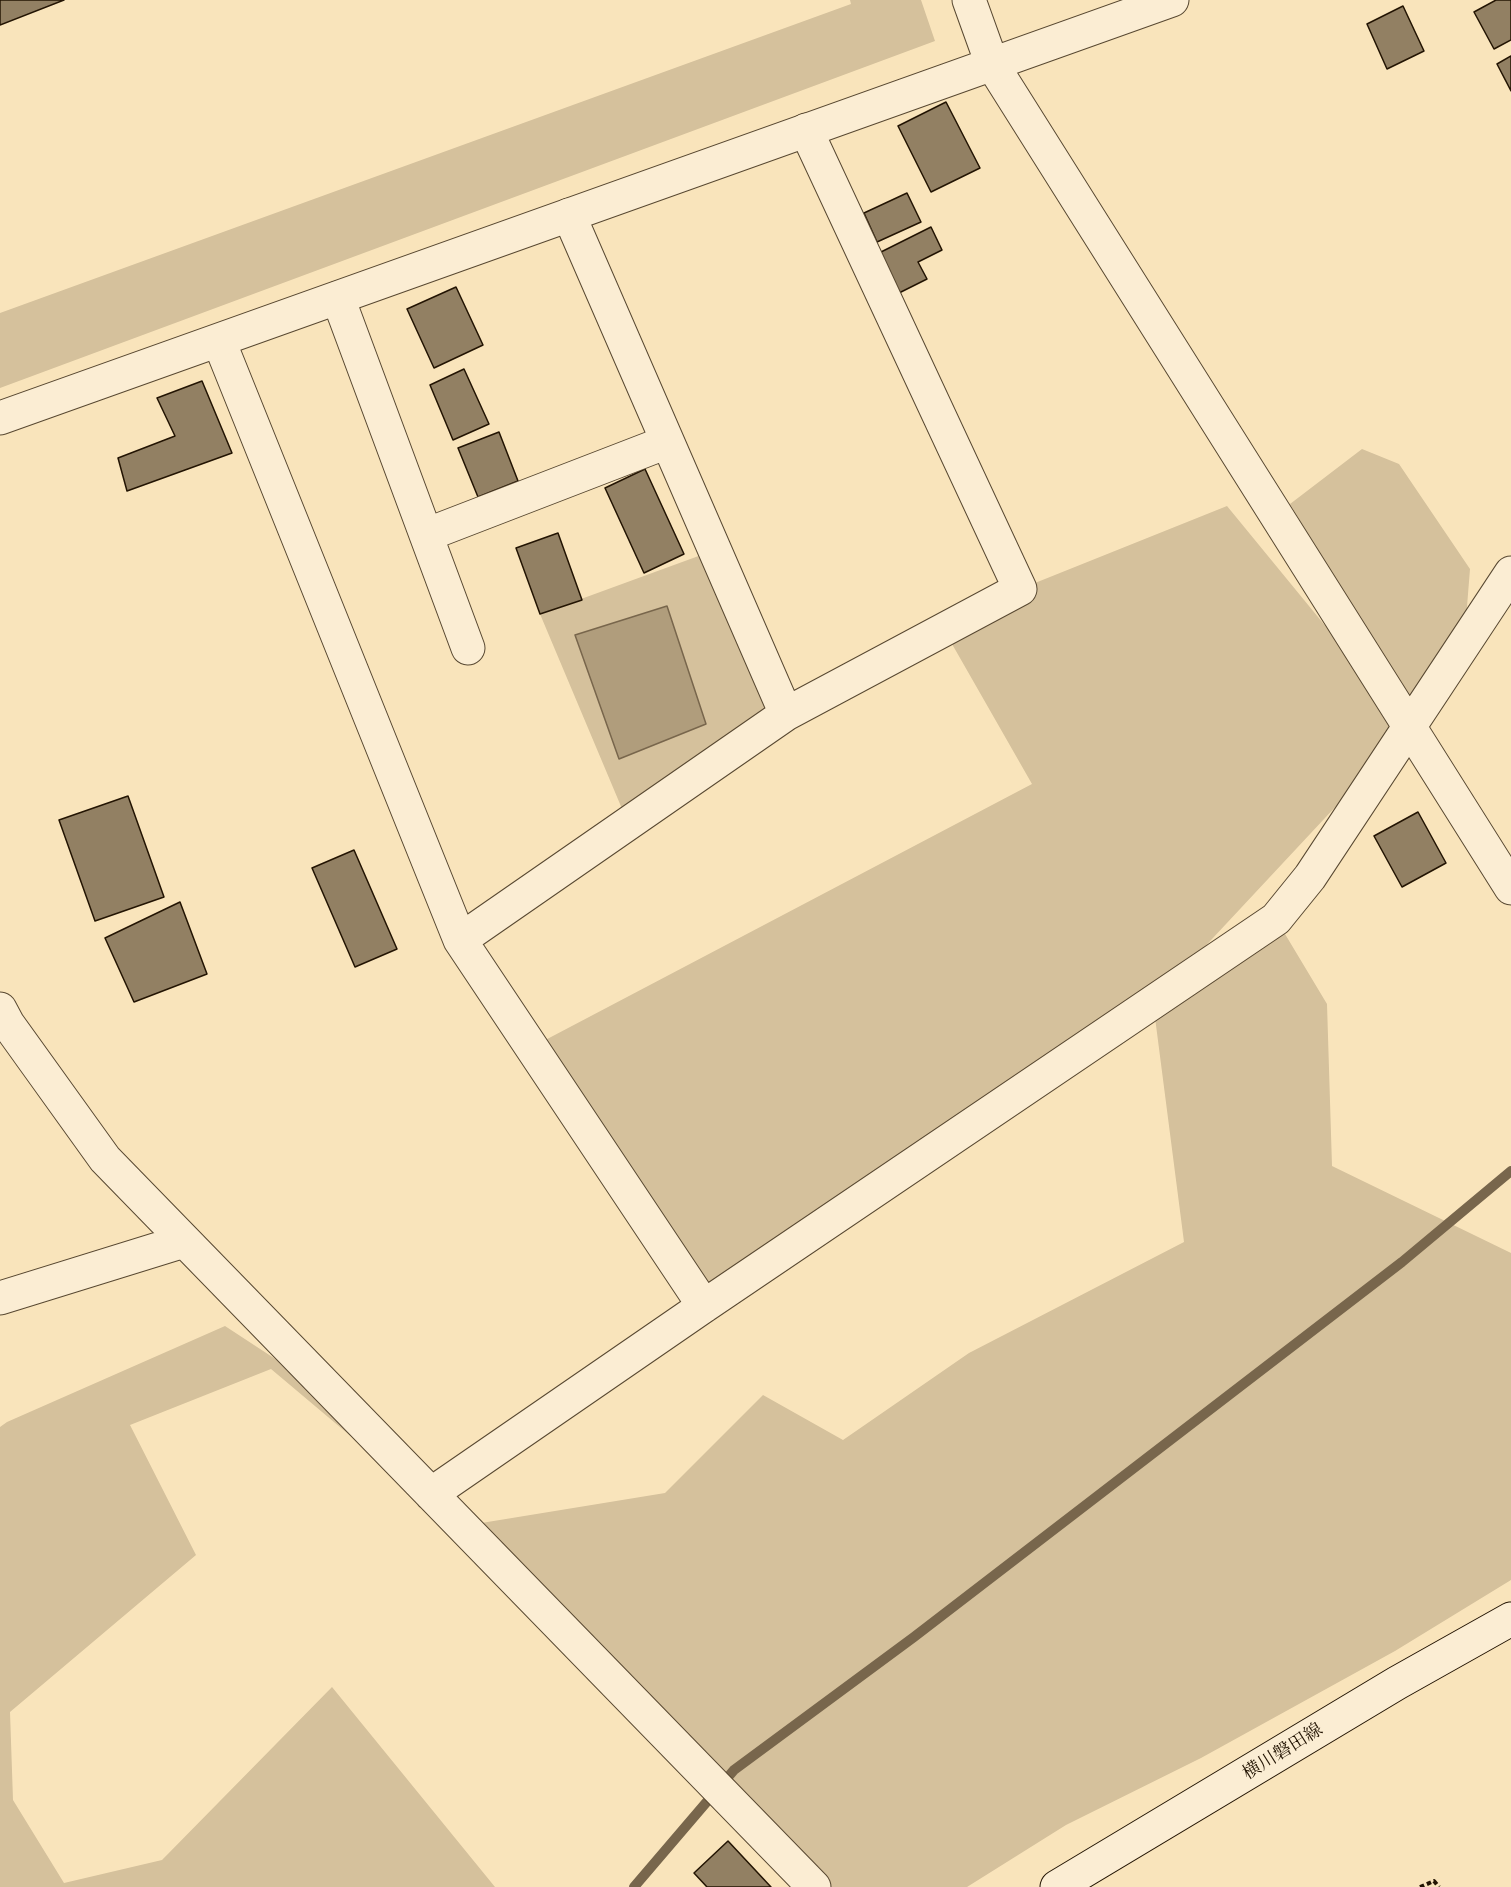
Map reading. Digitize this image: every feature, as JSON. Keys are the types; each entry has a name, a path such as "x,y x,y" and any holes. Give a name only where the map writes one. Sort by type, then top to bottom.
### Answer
{"street":[{"path":"969,0 992,64 1511,888"},
{"path":"0,418 1172,0"},
{"path":"460,939 786,714 1020,589 806,130"},
{"path":"569,215 786,714"},
{"path":"338,298 468,648"},
{"path":"219,341 460,939 704,1306"},
{"path":"426,535 667,442"},
{"path":"431,1494 704,1306 1276,919 1310,877 1511,573"},
{"path":"0,1009 8,1024 105,1159 814,1887"},
{"path":"0,1298 184,1241"},
{"name":"横川磐田線","path":"1056,1887 1397,1683 1511,1619"}],"path":[{"path":"1419,1887 1434,1881 1439,1887"}],"shaded area":[{"path":"850,0 921,0 935,41 0,388 0,313 851,4"},
{"path":"1362,449 1399,464 1470,569 1464,644 1407,700 1290,504"},
{"path":"1227,506 1409,728 1156,999 1276,919 1327,1004 1332,1166 1511,1253 1511,1580 1395,1651 1201,1758 1066,1825 967,1887 829,1887 486,1550 271,1369 130,1425 196,1555 10,1712 13,1800 64,1883 162,1860 332,1687 495,1887 0,1887 0,1427 7,1422 225,1326 312,1383 463,1526 665,1493 763,1395 843,1440 969,1353 1184,1242 1153,1002 704,1306 532,1047 1032,784 944,630 1020,589"},
{"path":"715,550 786,714 628,823 540,614"},
{"path":"667,606 706,724 619,759 575,635"}],"building":[{"path":"0,0 64,0 0,25"},
{"path":"1496,0 1511,0 1511,40 1494,49 1474,12"},
{"path":"1403,6 1424,51 1387,69 1367,24"},
{"path":"1511,56 1511,91 1497,64"},
{"path":"946,102 980,168 931,192 898,126"},
{"path":"907,193 921,222 877,242 864,213"},
{"path":"931,227 942,250 918,262 927,279 899,293 879,253"},
{"path":"456,287 483,345 434,368 407,309"},
{"path":"464,369 489,424 453,440 430,385"},
{"path":"202,381 232,453 127,491 118,458 175,436 157,398"},
{"path":"499,432 518,481 478,497 458,448"},
{"path":"645,469 684,554 644,573 605,488"},
{"path":"558,533 582,600 540,614 516,548"},
{"path":"128,796 164,897 95,921 59,820"},
{"path":"1418,812 1446,863 1402,887 1374,836"},
{"path":"354,850 397,949 355,967 312,868"},
{"path":"180,902 207,974 134,1002 105,938"},
{"path":"728,1841 771,1887 707,1887 694,1873"}],"waterway":[{"path":"634,1887 734,1770 914,1637 1402,1262 1511,1171"}]}
